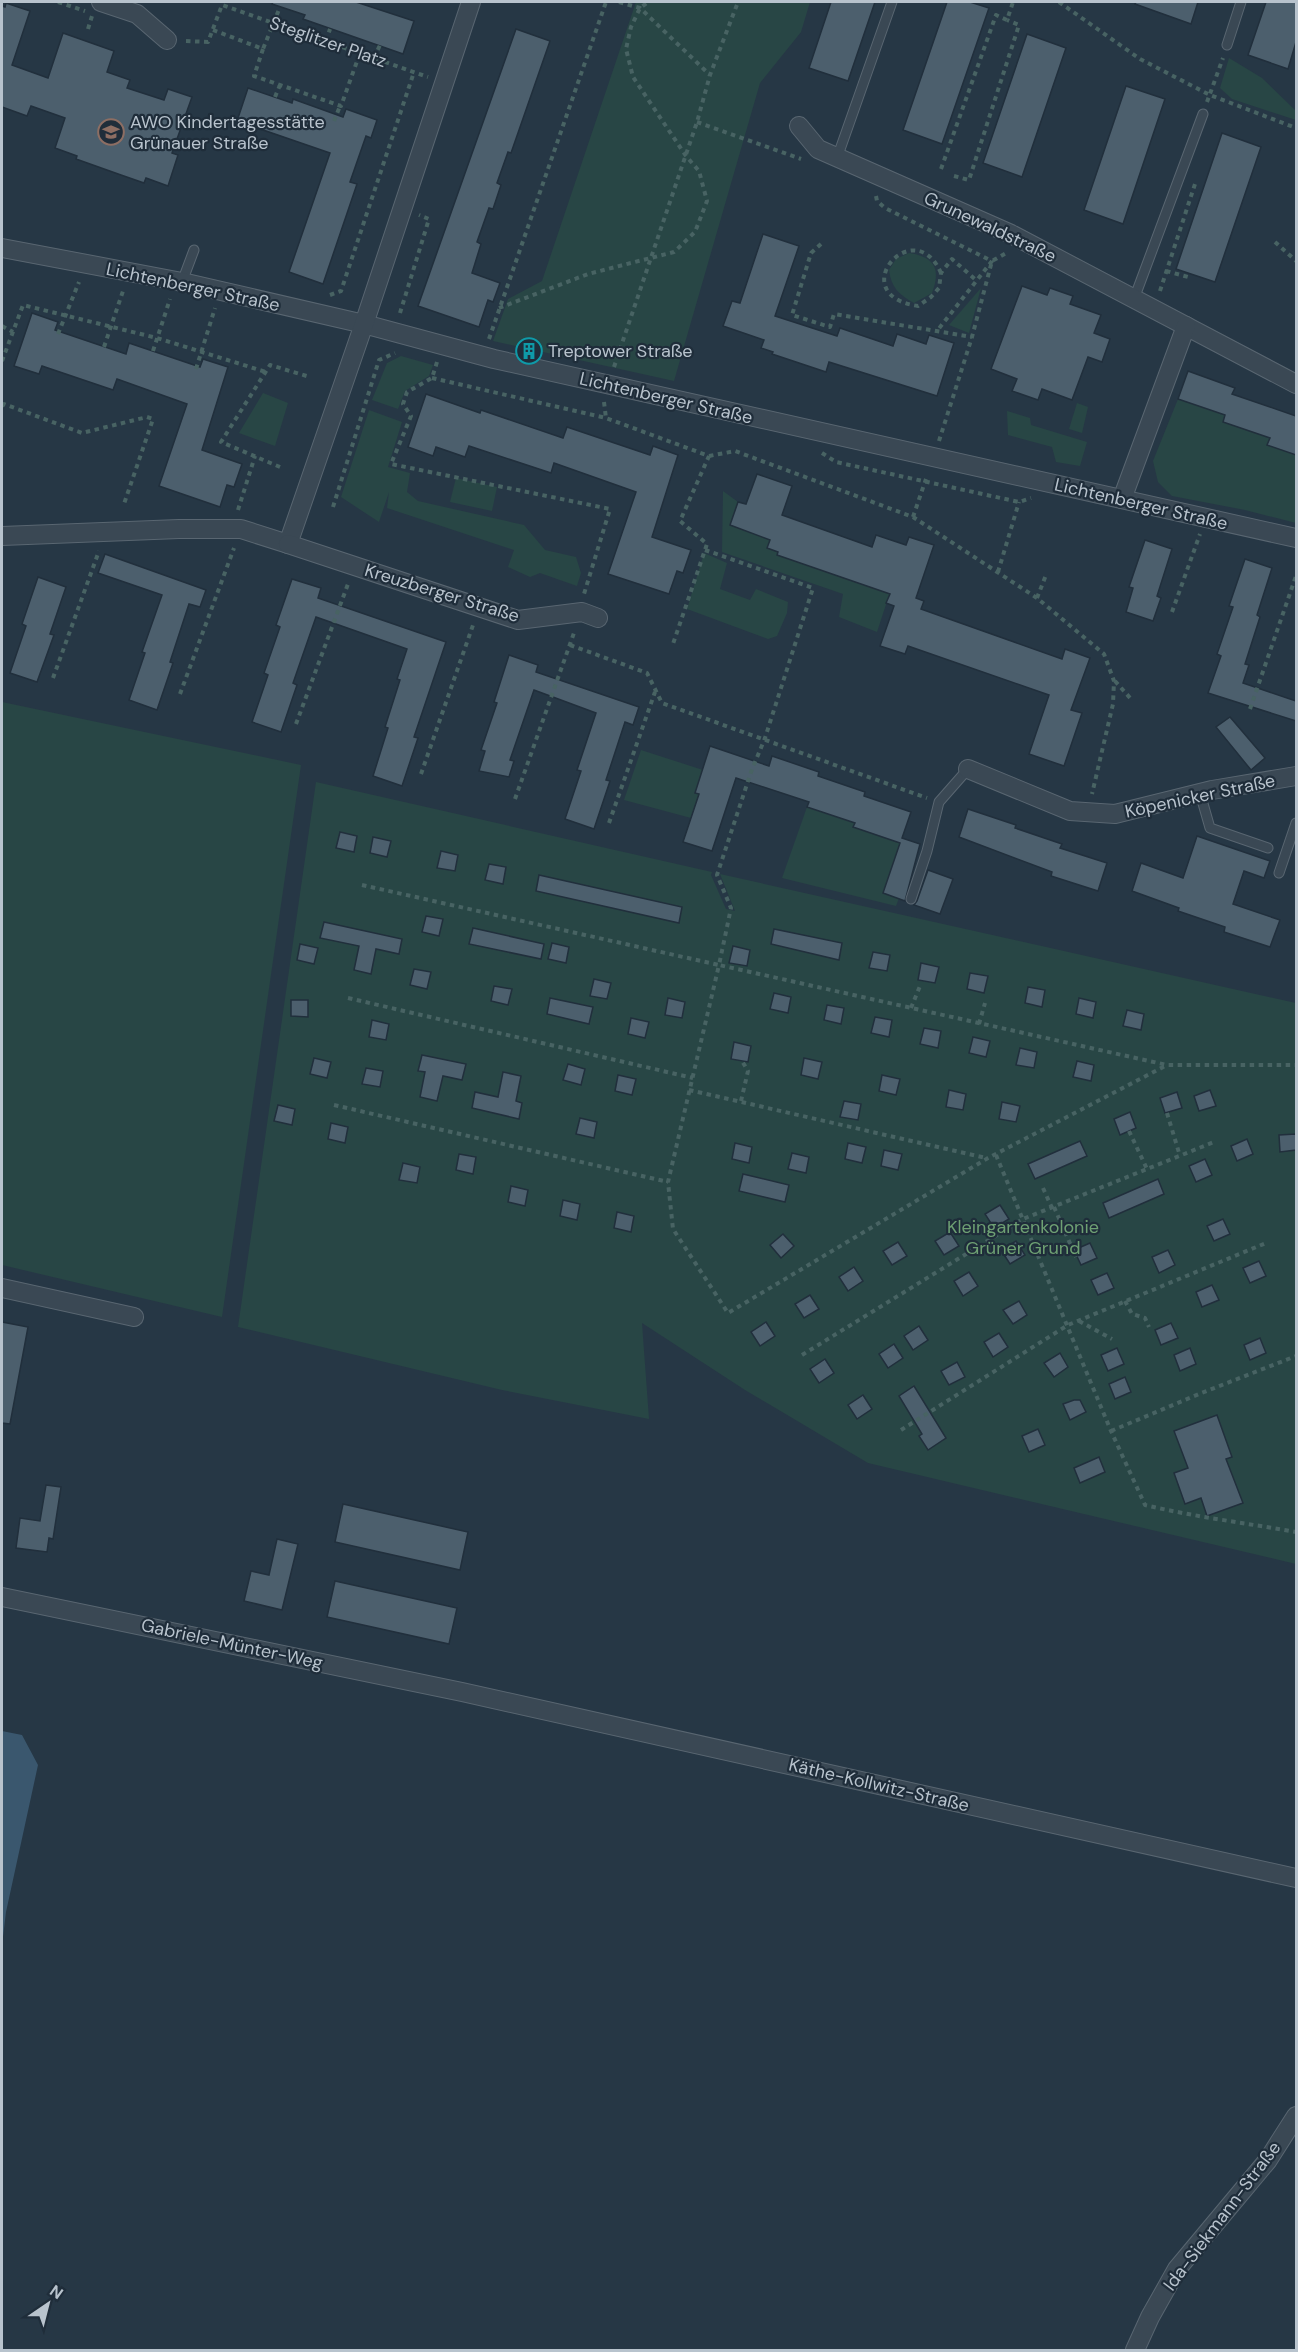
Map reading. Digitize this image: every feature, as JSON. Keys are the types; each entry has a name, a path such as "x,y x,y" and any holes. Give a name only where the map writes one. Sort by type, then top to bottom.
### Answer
{"street":[{"path":"102,2 137,14 167,40"},
{"path":"2,536 106,531 237,529 288,544 471,2"},
{"name":"Grunewaldstraße","path":"800,126 818,149 1011,234 1296,384"},
{"name":"Lichtenberger Straße","path":"2,249 366,317 439,354 483,357 606,392 933,459 1296,538"},
{"path":"1122,499 1186,326"},
{"name":"Kreuzberger Straße","path":"288,544 518,620 590,615"},
{"name":"Köpenicker Straße","path":"968,769 1071,811 1115,814 1200,793 1296,778"},
{"path":"2,1288 134,1317"},
{"name":"Gabriele-Münter-Weg","path":"2,1596 462,1692"},
{"name":"Käthe-Kollwitz-Straße","path":"462,1692 1296,1878"},
{"name":"Ida-Siekmann-Straße","path":"1135,2350 1150,2317 1178,2269 1268,2160 1296,2116"}],"lane":[{"path":"837,158 892,2"},
{"path":"1227,45 1241,2"},
{"path":"1134,299 1203,114"},
{"path":"182,282 194,250"},
{"path":"910,899 927,851 939,802 968,769"},
{"path":"1200,793 1210,828 1268,848"},
{"path":"1279,873 1296,823"}],"path":[{"path":"58,2 93,13 88,29"},
{"path":"483,357 606,2"},
{"path":"619,2 640,8 711,75"},
{"path":"500,308 588,274 674,252 695,232 707,201 699,171 686,156 633,77 626,49 631,27 640,8 648,2"},
{"path":"606,418 606,392 711,75 738,2"},
{"path":"1007,20 1013,2"},
{"path":"1059,2 1140,59 1210,95 1296,128"},
{"name":"Steglitzer Platz","path":"213,30 223,3 443,82"},
{"path":"280,7 254,76 340,106"},
{"path":"941,169 996,15 1019,25 969,180 954,176"},
{"path":"326,41 330,29"},
{"path":"167,40 208,42 213,30 263,49"},
{"path":"374,58 380,45"},
{"path":"1203,114 1227,45"},
{"path":"334,121 360,53"},
{"path":"338,299 327,296 341,291 414,72"},
{"path":"275,97 280,85"},
{"path":"1154,309 1196,183"},
{"path":"366,317 404,317 399,311 429,219 412,213"},
{"path":"937,331 992,261 1013,249 1011,234"},
{"path":"1275,242 1296,261"},
{"path":"820,244 811,253 792,315 830,327 834,314 972,337"},
{"path":"941,273 936,262 926,253 912,250 899,254 891,260 883,275 886,289 901,303 918,306 939,288 941,273 952,259 977,281"},
{"path":"913,517 972,337 992,261"},
{"path":"1166,271 1188,278"},
{"path":"58,334 79,281"},
{"path":"104,347 123,291"},
{"path":"153,351 170,299"},
{"path":"2,361 24,305 157,338 266,372"},
{"path":"196,369 215,308"},
{"path":"2,326 13,332"},
{"path":"333,507 379,360 398,351"},
{"path":"427,359 439,354"},
{"path":"432,378 439,354"},
{"path":"280,467 221,442 270,365 310,377"},
{"path":"515,799 570,645 590,615 584,586 610,509 391,464 411,416 403,404 407,392 432,378 606,418 709,456 735,451 913,517 998,572 1037,598 1104,654 1114,681 1113,704 1088,812"},
{"path":"2,406 4,404 82,433 147,417 153,420 124,504"},
{"path":"180,693 237,529 255,456"},
{"path":"673,644 707,544 680,521 709,456"},
{"path":"998,572 1027,479"},
{"path":"1172,612 1205,518"},
{"path":"53,678 106,531"},
{"path":"705,550 813,588 765,738 751,772 717,875 731,908 668,1182 673,1229 728,1313 988,1158 1167,1065"},
{"path":"296,724 354,566"},
{"path":"1037,598 1046,575"},
{"path":"1250,710 1296,576"},
{"path":"421,774 480,608"},
{"path":"570,645 647,673 662,702 939,802"},
{"path":"1114,681 1131,699"},
{"path":"609,823 655,691"},
{"path":"362,885 1167,1065 1296,1065"},
{"path":"912,1008 920,986"},
{"path":"348,998 693,1078"},
{"path":"979,1023 985,1003"},
{"path":"741,1101 748,1071 742,1061"},
{"path":"689,1090 988,1158"},
{"path":"334,1104 668,1182"},
{"path":"1167,1113 1180,1156"},
{"path":"1129,1131 1147,1169"},
{"path":"802,1355 1023,1219 1214,1142"},
{"path":"996,1155 1145,1505 1188,1515 1227,1519 1296,1532"},
{"path":"1043,1188 1076,1257"},
{"path":"901,1430 1068,1324 1266,1243"},
{"path":"1125,1301 1132,1314 1145,1318 1149,1327"},
{"path":"1078,1320 1112,1339"},
{"path":"1112,1431 1296,1356"}],"green space":[{"path":"636,2 810,2 801,32 760,83 674,381 493,341 508,299 542,281"},
{"path":"1229,58 1262,78 1296,111 1296,120 1232,99 1220,88"},
{"path":"909,253 930,261 936,271 932,293 914,303 897,290 889,270 896,259"},
{"path":"981,288 969,333 949,325"},
{"path":"401,356 433,365 429,376 405,391 398,409 372,400 387,363"},
{"path":"263,393 288,403 275,446 239,433"},
{"path":"1178,399 1225,415 1223,422 1270,438 1268,445 1296,455 1296,523 1245,510 1172,496 1158,482 1153,461"},
{"path":"1077,403 1088,407 1082,433 1069,429"},
{"path":"369,410 402,422 388,467 410,473 407,492 418,501 524,525 545,550 576,557 581,573 577,586 540,573 530,577 508,567 514,550 387,508 389,492 379,522 341,497"},
{"path":"1007,411 1030,418 1031,425 1087,442 1080,466 1056,462 1052,447 1008,435"},
{"path":"456,478 497,487 492,511 450,502"},
{"path":"723,491 738,502 730,525 770,540 771,549 778,552 778,555 860,584 893,583 877,632 839,617 843,594 722,552"},
{"path":"704,553 727,563 720,589 750,600 756,589 788,602 787,613 777,636 768,639 687,609"},
{"path":"2,702 301,765 222,1317 2,1265"},
{"path":"641,750 703,770 695,792 699,794 691,818 624,800"},
{"name":"Kleingartenkolonie Grüner Grund","path":"316,782 712,872 711,875 726,909 735,911 720,874 1296,1003 1296,1564 868,1463 745,1390 642,1323 649,1419 502,1390 238,1327"},
{"path":"807,807 855,823 854,827 900,843 899,898 896,906 782,878"}],"water":[{"path":"2,1731 22,1735 38,1765 6,1912 2,1945"}],"building":[{"path":"273,2 356,2 414,21 403,54 303,19 305,15 272,4"},
{"path":"831,2 875,2 848,81 809,68"},
{"path":"947,2 970,2 989,8 942,144 903,130"},
{"path":"1136,2 1198,2 1191,24 1135,4"},
{"path":"1266,2 1296,2 1296,42 1288,69 1248,55"},
{"path":"6,3 30,11 12,65 48,78 63,33 114,51 107,72 130,80 127,88 164,100 168,89 192,97 172,153 178,155 168,186 146,178 144,183 76,159 77,156 55,148 65,118 31,106 27,116 2,107 2,6 5,7"},
{"path":"516,29 550,41 511,153 508,152 497,183 501,185 493,209 489,208 477,242 481,244 472,273 500,283 493,302 488,300 479,327 418,306"},
{"path":"1027,34 1066,48 1022,177 983,163"},
{"path":"1126,86 1165,99 1123,224 1084,210"},
{"path":"248,88 292,103 293,99 343,117 346,109 377,120 371,138 366,136 350,182 357,184 323,284 289,272 330,153 237,121"},
{"path":"1222,133 1261,147 1215,282 1176,269"},
{"path":"763,234 799,246 775,316 837,336 840,328 893,346 897,334 926,344 929,335 954,343 937,396 829,362 826,372 772,354 773,352 761,348 764,340 723,326 732,301 740,303"},
{"path":"1022,286 1047,295 1050,288 1073,296 1070,304 1101,315 1094,333 1110,339 1102,362 1088,357 1072,400 1042,389 1038,400 1012,391 1017,379 991,369"},
{"path":"32,313 58,322 55,330 126,354 129,343 200,367 203,359 228,367 202,450 242,464 234,487 227,485 220,507 159,486 187,404 117,379 113,390 42,366 39,374 14,366"},
{"path":"1188,371 1235,388 1232,394 1296,416 1296,455 1267,445 1270,438 1223,422 1225,415 1178,399"},
{"path":"426,394 563,438 567,427 650,455 653,446 678,455 652,537 691,550 683,573 677,571 669,594 608,574 636,492 554,463 551,473 469,446 465,457 436,447 433,456 408,447"},
{"path":"757,474 792,486 782,515 872,547 876,535 906,545 909,537 934,545 916,598 924,601 921,609 1062,659 1065,649 1090,658 1071,710 1082,713 1064,766 1029,754 1049,695 908,646 905,654 880,646 894,606 886,603 890,594 777,555 778,552 767,548 770,540 730,525 738,502 746,504"},
{"path":"1145,540 1172,549 1157,596 1161,598 1153,621 1126,612 1133,588 1129,587"},
{"path":"105,554 206,590 200,607 189,604 157,710 129,700 145,653 142,652 162,595 98,573"},
{"path":"1245,559 1272,568 1257,615 1260,617 1245,664 1249,665 1243,683 1296,701 1296,721 1208,693 1221,656 1217,654 1233,607 1229,606"},
{"path":"38,577 66,587 50,634 54,635 37,682 10,673 26,626 22,624"},
{"path":"292,579 321,588 318,598 446,642 414,737 418,738 402,786 373,776 388,728 385,727 407,649 316,617 293,683 297,685 281,732 252,722 268,675 264,673 280,627 276,625"},
{"path":"509,655 538,665 536,672 639,707 633,725 625,722 606,780 610,781 594,829 565,819 581,771 577,770 596,713 534,690 510,760 514,761 509,777 479,771 485,751 481,750 497,703 494,702"},
{"path":"1230,717 1265,758 1251,770 1216,727"},
{"path":"710,746 769,766 772,756 819,772 818,776 865,792 864,796 911,812 902,838 920,844 905,901 883,893 900,843 853,827 855,823 807,807 809,802 736,778 712,851 683,842 699,794 695,793"},
{"path":"968,809 1062,844 1060,848 1107,863 1098,891 1051,876 1052,872 959,837"},
{"path":"340,832 357,836 354,852 336,848"},
{"path":"1197,836 1270,861 1264,878 1244,871 1233,904 1280,920 1270,947 1224,932 1225,927 1178,911 1179,908 1132,891 1141,863 1183,878"},
{"path":"373,837 391,841 387,857 370,853"},
{"path":"441,851 458,855 455,871 437,868"},
{"path":"489,864 506,867 503,884 485,880"},
{"path":"928,870 953,879 940,914 914,905"},
{"path":"539,875 682,907 679,923 536,891"},
{"path":"426,916 443,919 439,936 422,932"},
{"path":"324,922 402,939 399,954 376,949 371,974 354,970 359,946 320,938"},
{"path":"473,928 544,944 541,959 469,944"},
{"path":"774,929 842,943 839,960 771,944"},
{"path":"552,943 569,947 566,963 548,959"},
{"path":"300,944 318,948 314,964 297,960"},
{"path":"733,946 750,950 747,966 729,963"},
{"path":"873,952 890,955 887,971 869,968"},
{"path":"921,963 939,967 935,983 918,980"},
{"path":"414,969 431,972 427,989 410,985"},
{"path":"970,973 988,976 984,993 967,989"},
{"path":"594,979 611,983 607,999 590,996"},
{"path":"494,986 512,989 508,1005 491,1001"},
{"path":"1028,987 1045,990 1042,1007 1025,1003"},
{"path":"774,993 791,997 788,1013 770,1009"},
{"path":"550,998 593,1007 589,1024 547,1014"},
{"path":"668,998 685,1002 682,1018 665,1015"},
{"path":"1079,998 1096,1002 1093,1018 1076,1014"},
{"path":"291,1000 308,1000 308,1017 291,1016"},
{"path":"827,1005 844,1008 841,1024 824,1020"},
{"path":"1127,1010 1144,1014 1141,1030 1123,1026"},
{"path":"875,1017 892,1020 889,1037 871,1033"},
{"path":"631,1018 649,1022 645,1038 628,1034"},
{"path":"372,1020 389,1024 386,1040 369,1037"},
{"path":"924,1028 941,1031 938,1048 920,1044"},
{"path":"973,1037 990,1041 986,1057 969,1053"},
{"path":"734,1042 751,1046 748,1062 731,1059"},
{"path":"1020,1048 1037,1052 1034,1068 1016,1065"},
{"path":"422,1055 466,1064 462,1080 443,1076 437,1101 420,1097 425,1072 418,1071"},
{"path":"314,1058 331,1062 327,1078 310,1074"},
{"path":"804,1058 822,1062 818,1079 801,1075"},
{"path":"1077,1061 1094,1065 1091,1081 1073,1077"},
{"path":"568,1064 585,1069 581,1085 563,1080"},
{"path":"366,1068 383,1071 380,1087 362,1084"},
{"path":"503,1072 521,1076 516,1101 522,1103 519,1119 472,1108 475,1092 498,1097"},
{"path":"618,1075 636,1079 632,1095 615,1091"},
{"path":"882,1075 900,1079 896,1095 879,1091"},
{"path":"949,1090 966,1094 963,1110 946,1107"},
{"path":"1210,1090 1216,1106 1199,1111 1194,1096"},
{"path":"1177,1092 1182,1108 1165,1113 1160,1098"},
{"path":"844,1101 861,1104 858,1120 840,1117"},
{"path":"1002,1102 1020,1106 1016,1122 999,1119"},
{"path":"278,1105 295,1109 292,1125 274,1121"},
{"path":"1130,1112 1136,1128 1120,1135 1114,1119"},
{"path":"580,1118 597,1122 594,1138 576,1134"},
{"path":"331,1123 348,1127 345,1143 328,1139"},
{"path":"1296,1134 1296,1150 1280,1152 1279,1135"},
{"path":"1247,1139 1253,1154 1237,1161 1231,1146"},
{"path":"1080,1141 1087,1156 1035,1179 1028,1164"},
{"path":"735,1143 752,1147 749,1163 732,1159"},
{"path":"848,1143 866,1147 862,1163 845,1159"},
{"path":"884,1150 902,1154 898,1170 881,1166"},
{"path":"792,1153 809,1157 806,1173 788,1169"},
{"path":"459,1154 476,1157 473,1174 456,1170"},
{"path":"1205,1159 1212,1175 1196,1182 1189,1166"},
{"path":"403,1163 420,1167 417,1183 399,1180"},
{"path":"743,1174 789,1185 785,1202 739,1191"},
{"path":"1158,1179 1164,1194 1109,1218 1103,1203"},
{"path":"511,1186 528,1190 525,1206 508,1202"},
{"path":"563,1200 580,1204 577,1220 560,1216"},
{"path":"1000,1205 1009,1219 994,1228 985,1214"},
{"path":"617,1212 634,1216 631,1232 614,1228"},
{"path":"1223,1219 1230,1234 1214,1241 1207,1226"},
{"path":"950,1232 959,1246 944,1255 935,1241"},
{"path":"783,1234 794,1246 781,1258 770,1245"},
{"path":"1016,1241 1025,1255 1010,1264 1001,1250"},
{"path":"898,1242 907,1256 892,1265 883,1251"},
{"path":"1090,1243 1097,1258 1081,1265 1074,1250"},
{"path":"1168,1250 1175,1265 1159,1273 1152,1257"},
{"path":"1259,1261 1266,1276 1250,1283 1243,1268"},
{"path":"854,1267 863,1281 848,1291 839,1277"},
{"path":"969,1272 978,1286 963,1296 954,1281"},
{"path":"1107,1273 1114,1288 1098,1295 1091,1280"},
{"path":"1212,1285 1219,1300 1202,1307 1196,1292"},
{"path":"810,1295 819,1309 804,1318 795,1304"},
{"path":"1019,1301 1027,1315 1013,1324 1003,1310"},
{"path":"2,1322 28,1327 10,1424 2,1423"},
{"path":"766,1322 775,1336 760,1346 751,1332"},
{"path":"1171,1323 1178,1338 1161,1345 1155,1330"},
{"path":"919,1326 928,1340 913,1350 904,1336"},
{"path":"999,1333 1008,1347 993,1357 984,1342"},
{"path":"1260,1338 1266,1353 1250,1360 1244,1345"},
{"path":"894,1344 903,1358 888,1368 879,1354"},
{"path":"1117,1348 1124,1364 1108,1371 1101,1355"},
{"path":"1190,1348 1196,1364 1180,1371 1174,1355"},
{"path":"1060,1353 1068,1367 1054,1377 1044,1363"},
{"path":"825,1359 834,1373 819,1383 810,1369"},
{"path":"957,1362 965,1377 949,1385 941,1371"},
{"path":"1125,1377 1131,1392 1115,1399 1109,1384"},
{"path":"914,1386 946,1438 928,1450 919,1436 922,1434 899,1396"},
{"path":"863,1395 872,1409 857,1419 848,1405"},
{"path":"1080,1400 1086,1412 1070,1420 1063,1404"},
{"path":"1217,1415 1232,1457 1226,1459 1243,1503 1207,1516 1201,1498 1185,1504 1174,1473 1188,1468 1174,1431"},
{"path":"1038,1429 1045,1445 1029,1452 1022,1436"},
{"path":"1099,1457 1105,1472 1080,1483 1074,1468"},
{"path":"46,1485 61,1487 53,1539 49,1538 47,1552 16,1548 20,1518 40,1521"},
{"path":"343,1504 468,1532 460,1570 335,1542"},
{"path":"277,1539 298,1544 282,1610 244,1601 251,1571 269,1575"},
{"path":"335,1581 457,1608 449,1644 327,1617"}],"place":[{"name":"AWO Kindertagesstätte Grünauer Straße","path":"111,132"},
{"name":"Treptower Straße","path":"529,351"}]}
